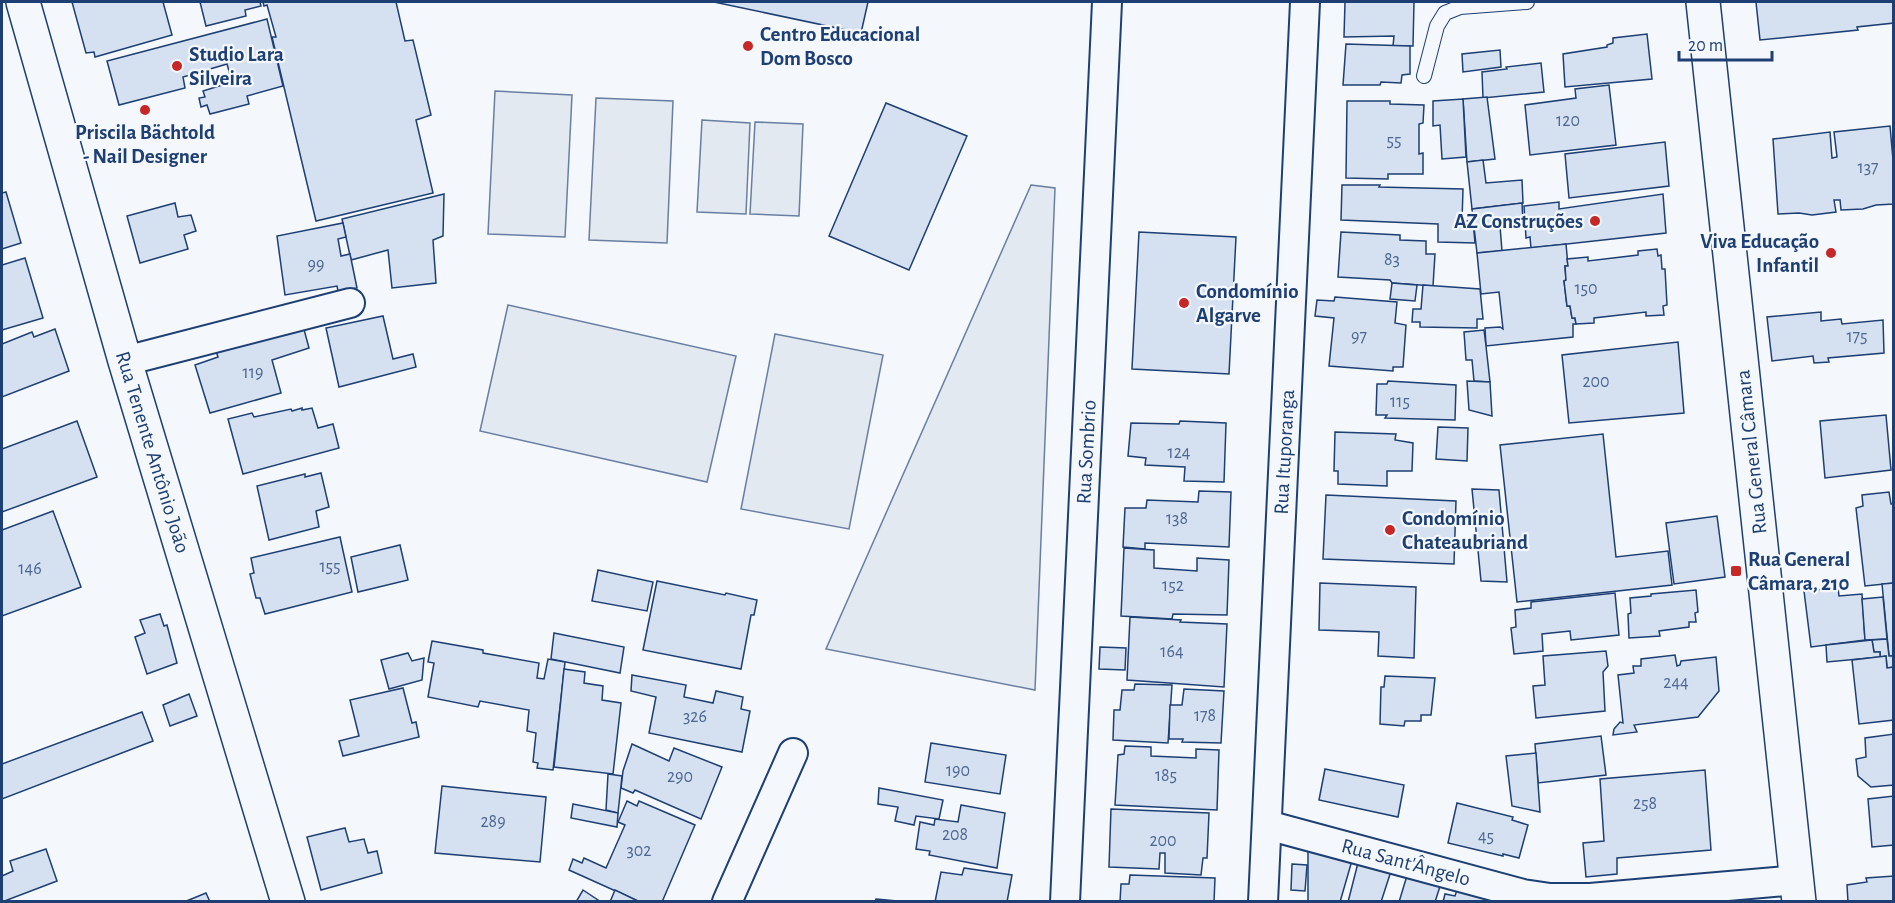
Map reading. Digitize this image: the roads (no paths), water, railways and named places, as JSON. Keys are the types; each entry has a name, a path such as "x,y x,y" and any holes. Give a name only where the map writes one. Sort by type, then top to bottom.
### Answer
{"street":[{"name":"Rua Tenente Antônio João","path":"23,2 125,361 288,902"},
{"name":"Rua Sombrio","path":"1065,902 1107,2"},
{"name":"Rua Ituporanga","path":"1263,902 1305,2"},
{"name":"Rua General Câmara","path":"1702,2 1798,890"},
{"path":"125,361 350,303"},
{"path":"727,902 793,753"},
{"name":"Rua Sant'Ângelo","path":"1267,825 1523,894 1550,898 1798,890"}],"lane":[{"path":"1424,76 1437,26 1445,13 1460,7 1527,2"}],"place":[{"name":"Centro Educacional Dom Bosco","path":"748,46"},
{"name":"Studio Lara Silveira","path":"177,66"},
{"name":"Priscila Bächtold - Nail Designer","path":"145,110"},
{"name":"AZ Construções","path":"1595,221"},
{"name":"Viva Educação Infantil","path":"1831,253"},
{"name":"Condomínio Algarve","path":"1184,303"},
{"name":"Condomínio Chateaubriand","path":"1390,530"},
{"name":"Rua General Câmara, 210","path":"1736,571"}]}
